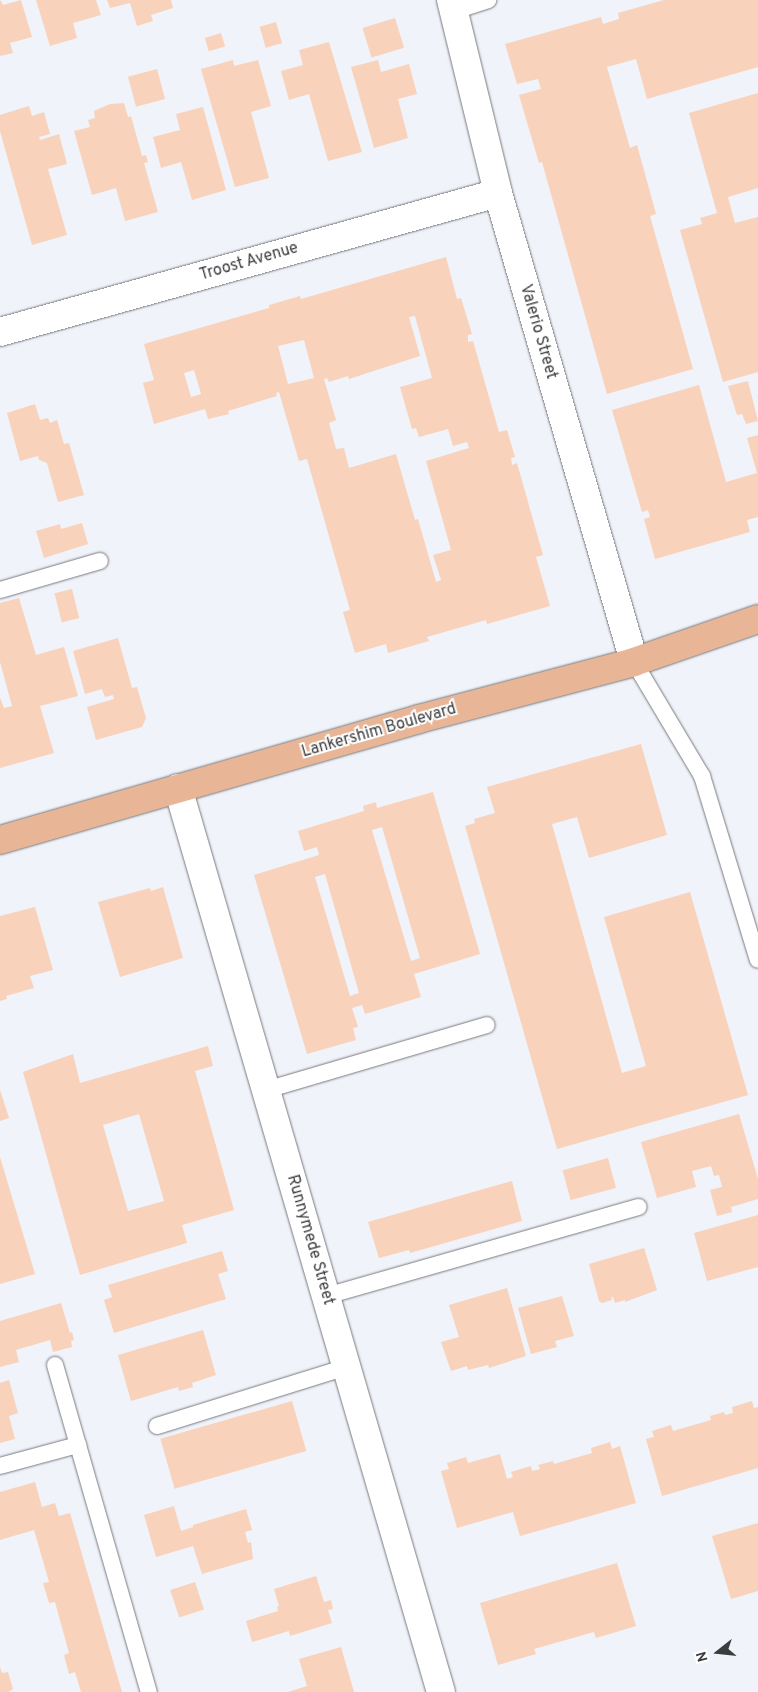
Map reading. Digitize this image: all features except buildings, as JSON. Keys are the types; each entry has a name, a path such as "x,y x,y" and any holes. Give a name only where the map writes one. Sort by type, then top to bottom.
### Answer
{"main road":[{"name":"Lankershim Boulevard","path":"0,840 419,719 634,662 758,620"}],"street":[{"name":"Valerio Street","path":"453,5 498,193 634,662"},
{"name":"Troost Avenue","path":"0,332 498,193"},
{"name":"Runnymede Street","path":"178,788 441,1692"}],"lane":[{"path":"453,5 488,0"},
{"path":"0,590 100,561"},
{"path":"634,662 702,776 758,960"},
{"path":"266,1090 487,1025"},
{"path":"326,1296 639,1207"},
{"path":"55,1365 149,1692"},
{"path":"157,1426 347,1367"},
{"path":"0,1466 78,1445"}]}
